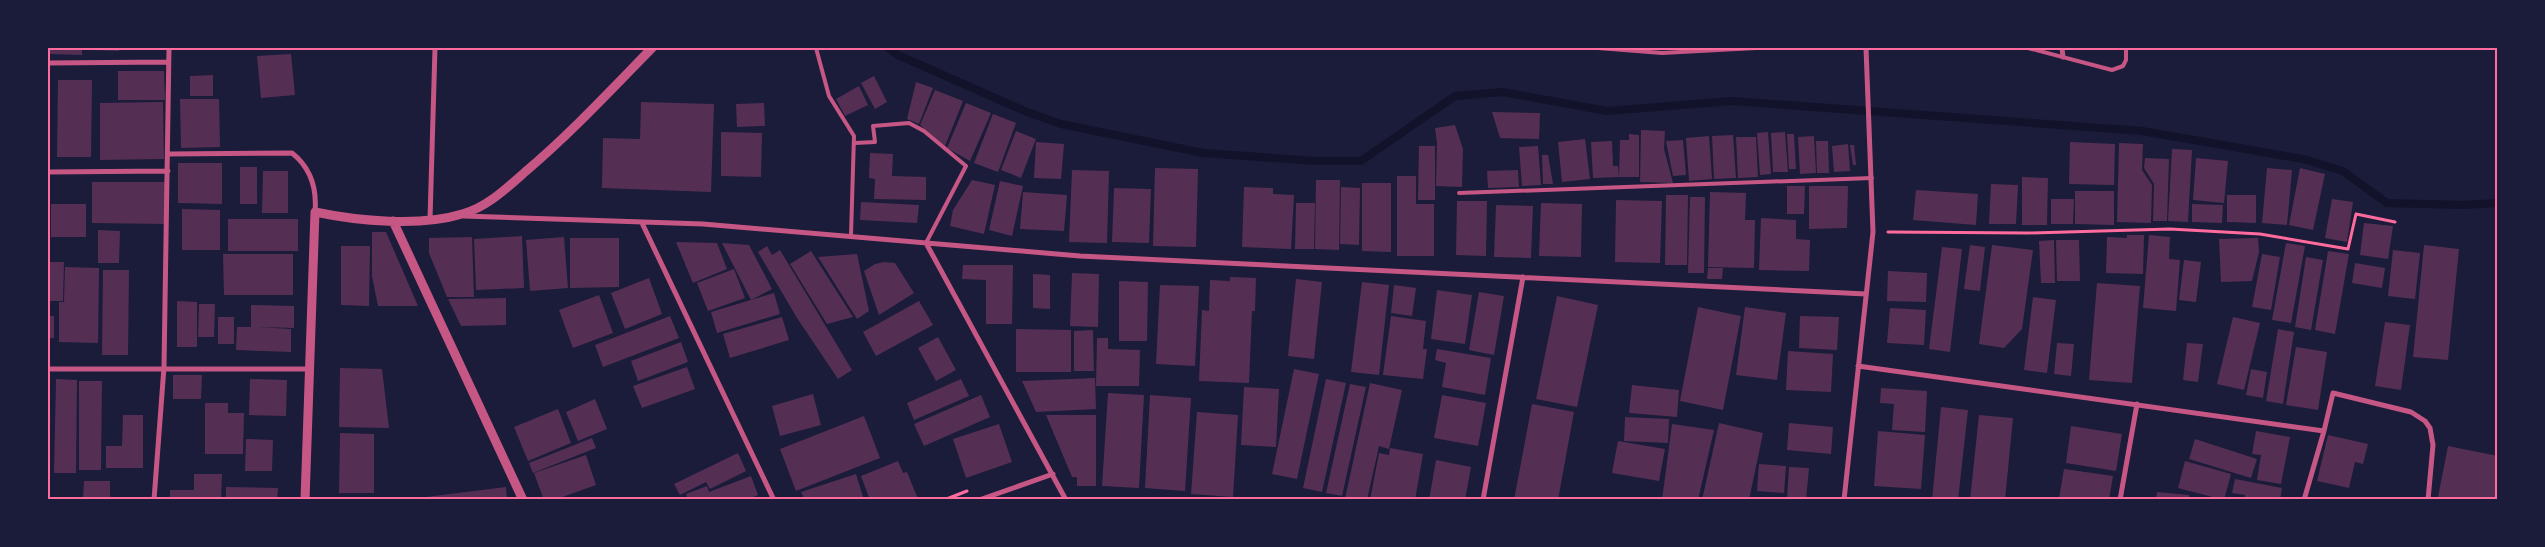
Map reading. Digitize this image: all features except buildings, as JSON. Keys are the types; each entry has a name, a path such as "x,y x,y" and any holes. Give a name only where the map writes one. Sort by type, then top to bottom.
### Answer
{"street":[{"path":"154,500 164,367 169,48"},
{"path":"430,219 435,48"},
{"path":"315,212 355,219 393,221 430,219 464,214 499,194 561,141 652,48"},
{"path":"1844,500 1873,232 1866,48"},
{"path":"2062,48 2063,57"},
{"path":"48,63 168,62"},
{"path":"168,154 292,153 306,166 311,177 314,188 315,212 305,500"},
{"path":"48,172 168,171"},
{"path":"456,216 703,224 851,235 1080,256 1866,294"},
{"path":"393,221 523,500"},
{"path":"642,223 774,500"},
{"path":"926,243 1066,500"},
{"path":"1483,500 1523,277"},
{"path":"1858,366 2324,431"},
{"path":"48,369 164,367 309,369"},
{"path":"2304,500 2333,393 2419,416 2430,428 2433,436 2428,500"},
{"path":"2120,500 2137,404"},
{"path":"979,500 1053,474"}],"lane":[{"path":"816,48 829,96 852,130 854,143 851,235"},
{"path":"1598,48 1662,53 1756,48"},
{"path":"1662,53 1663,48"},
{"path":"2028,48 2112,70 2123,66 2126,60 2126,48"},
{"path":"854,143 875,142 873,126 909,123 924,131 966,166 926,243"},
{"path":"1459,193 1872,178"}],"path":[{"path":"1873,232 2028,233 2170,229 2260,234 2348,249 2356,214 2395,222"}],"waterway":[{"path":"888,48 898,55 1027,112 1061,124 1203,153 1316,161 1361,161 1455,96 1503,92 1607,111 1732,101 2142,131 2303,159 2343,171 2387,203 2463,205 2498,203"}]}
